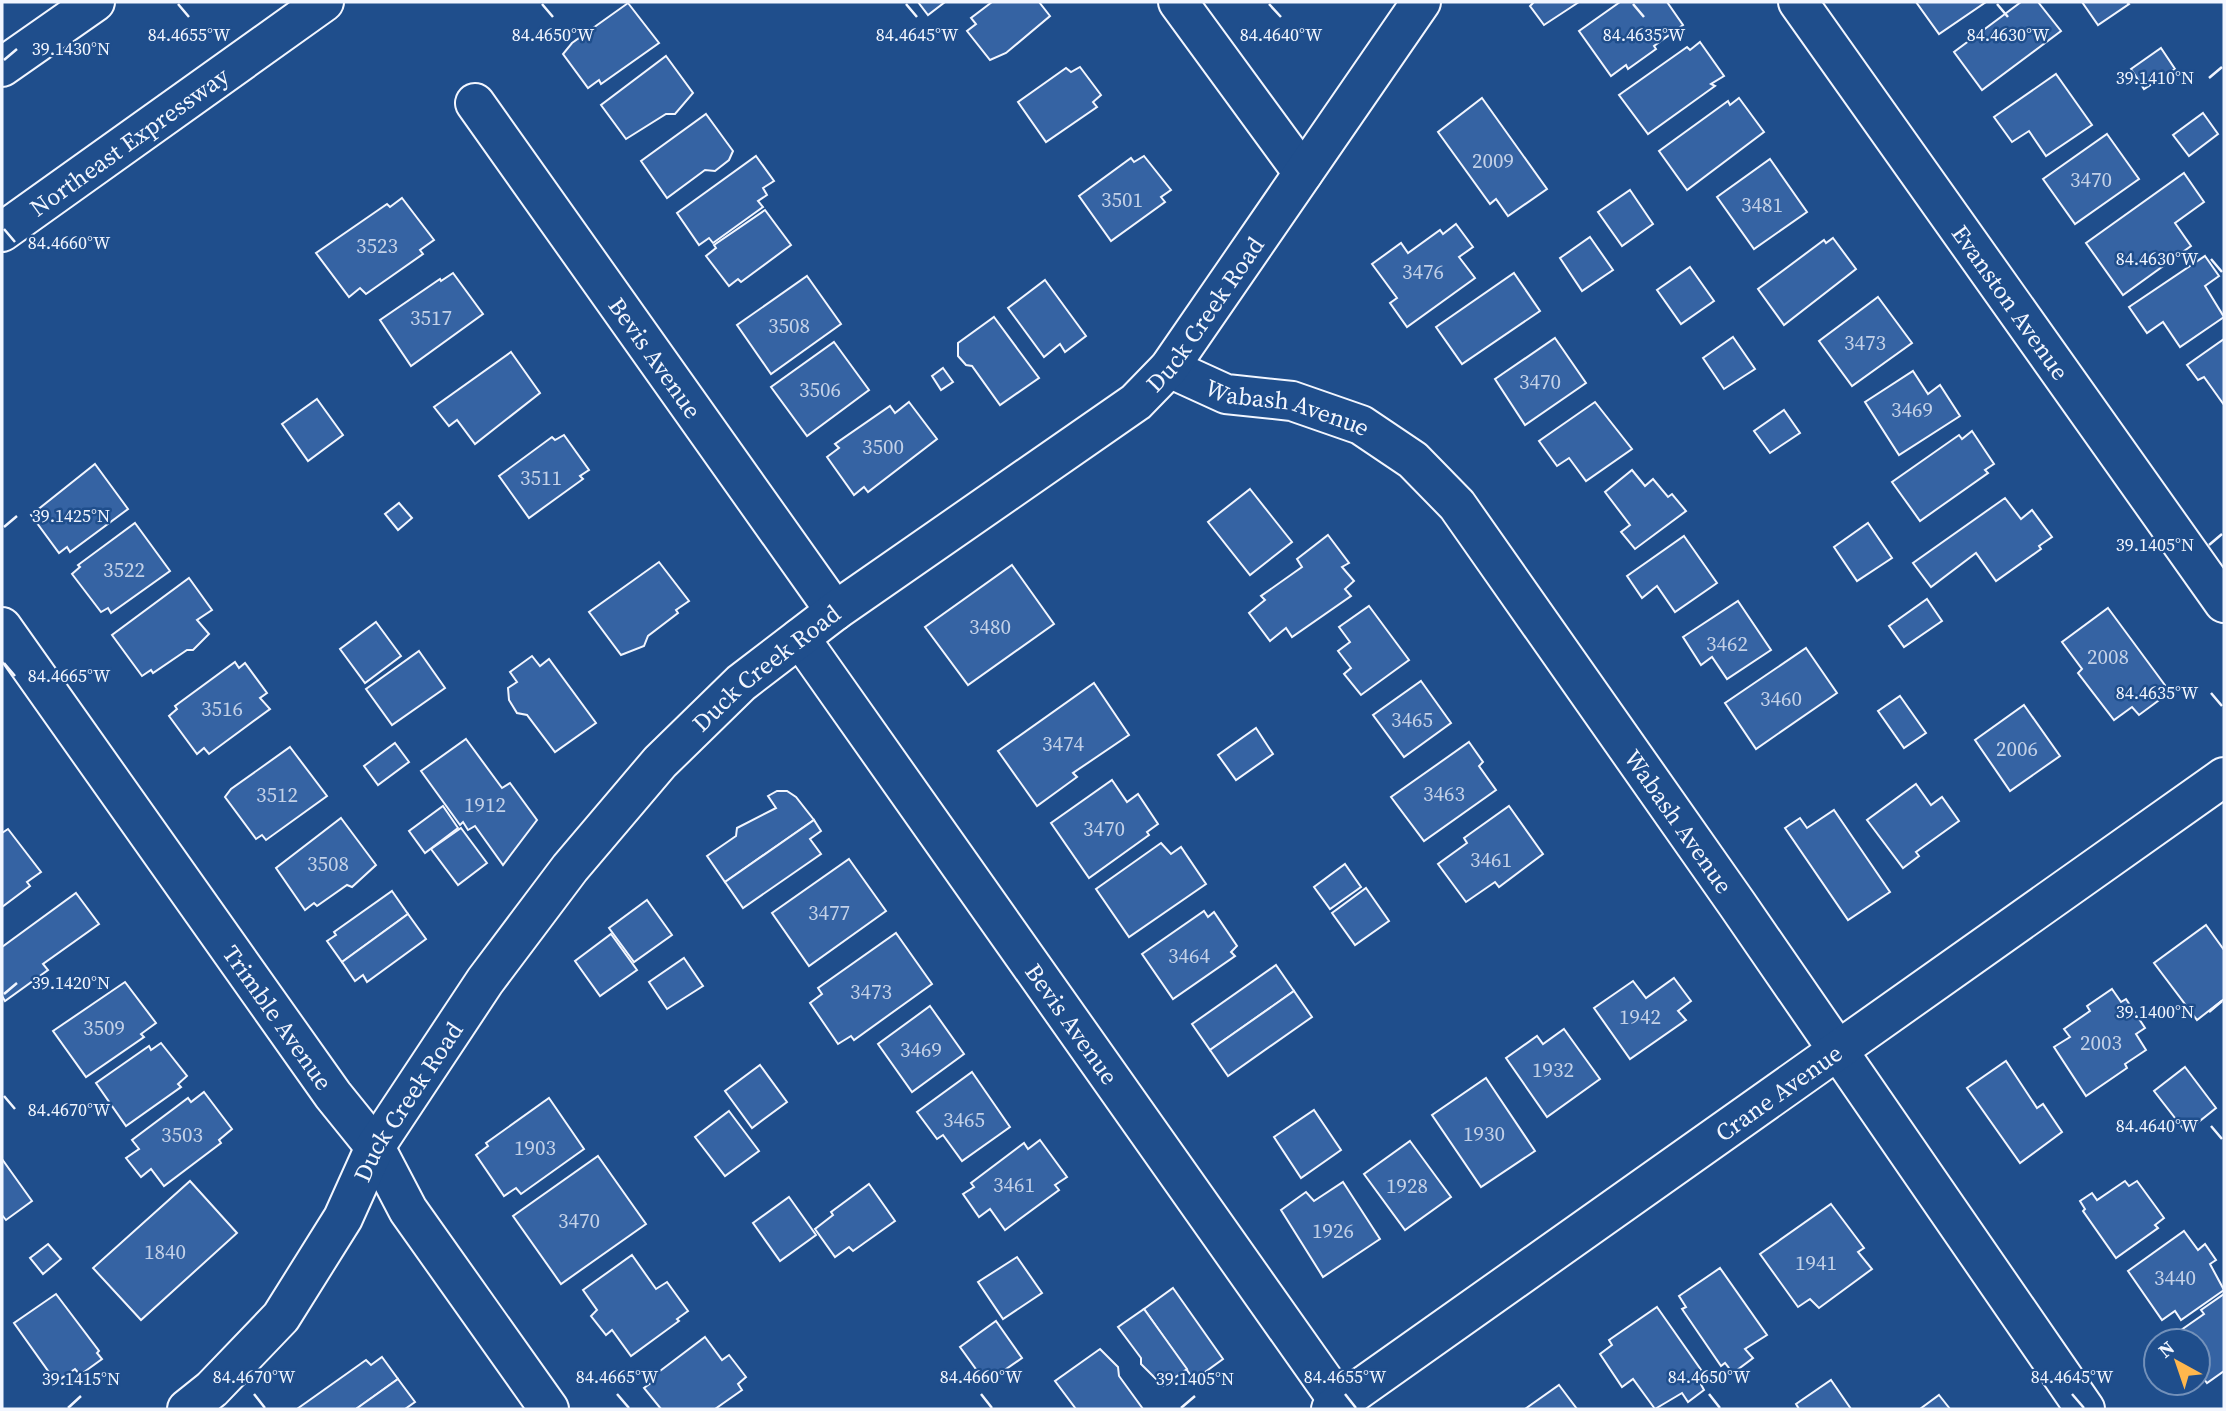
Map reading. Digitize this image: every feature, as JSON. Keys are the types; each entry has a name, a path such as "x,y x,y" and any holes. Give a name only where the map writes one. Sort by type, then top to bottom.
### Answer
{"main road":[{"path":"2,67 95,2"},
{"name":"Northeast Expressway","path":"2,232 324,2"},
{"path":"1178,2 1303,173"},
{"name":"Duck Creek Road","path":"187,1409 212,1389 281,1317 343,1218 375,1147 485,981 570,868 686,734 741,683 835,611 1084,441 1136,402 1169,368 1422,2"},
{"name":"Evanston Avenue","path":"1798,2 2224,603"},
{"name":"Bevis Avenue","path":"475,103 835,611"},
{"name":"Wabash Avenue","path":"1169,368 1226,394 1292,401 1361,425 1413,460 1457,505 1737,904 2085,1409"},
{"name":"Trimble Avenue","path":"2,627 325,1083 375,1147 408,1210 550,1409"},
{"name":"Bevis Avenue","path":"800,638 1338,1407"},
{"name":"Crane Avenue","path":"1338,1407 2224,776"}],"building":[{"path":"918,2 945,2 928,15"},
{"path":"992,2 1039,2 1050,16 1006,53 990,60 967,31 976,24 971,18"},
{"path":"1534,2 1579,2 1544,25 1530,6"},
{"path":"1620,2 1667,2 1683,25 1628,69 1626,65 1611,76 1579,31"},
{"path":"1916,2 1986,2 1939,34"},
{"path":"2021,2 2038,2 2061,31 1982,90 1954,52"},
{"path":"2082,2 2127,2 2129,4 2098,25"},
{"path":"628,3 659,43 601,84 599,80 588,88 563,54 572,43"},
{"path":"1700,42 1724,76 1711,84 1715,86 1648,134 1619,95 1687,47 1690,50"},
{"path":"2161,48 2175,69 2144,89 2131,69"},
{"path":"666,56 693,93 675,114 666,114 626,139 601,105"},
{"path":"1080,67 1101,95 1093,102 1097,107 1046,142 1018,102 1066,68 1071,72"},
{"path":"2056,74 2092,125 2046,156 2029,131 2012,142 1994,117"},
{"path":"1482,98 1547,189 1508,216 1496,199 1490,204 1438,132"},
{"path":"1739,98 1764,132 1687,190 1659,151 1728,101 1730,105"},
{"path":"2203,113 2218,134 2189,156 2173,135"},
{"path":"706,114 733,151 729,160 715,171 705,170 667,198 641,161"},
{"path":"2107,134 2139,179 2075,224 2043,179"},
{"path":"756,156 774,181 763,188 767,195 758,201 763,207 713,243 709,238 699,245 677,213"},
{"path":"1144,156 1171,190 1161,197 1165,202 1111,241 1079,196 1131,158 1134,162"},
{"path":"1770,159 1807,212 1754,249 1717,197"},
{"path":"2184,173 2204,202 2175,223 2191,246 2123,295 2086,243"},
{"path":"1630,190 1653,224 1622,246 1598,212"},
{"path":"402,198 434,240 420,250 423,254 366,294 360,288 349,297 316,253 387,204 390,207"},
{"path":"765,210 791,245 741,282 738,279 729,286 706,256 716,248 714,245"},
{"path":"1456,224 1473,247 1459,257 1475,278 1407,327 1390,303 1397,298 1372,264 1401,243 1408,253 1440,230 1443,234"},
{"path":"1590,237 1613,270 1582,291 1560,258"},
{"path":"1833,238 1856,269 1784,325 1758,289 1824,240 1826,243"},
{"path":"2205,256 2219,276 2205,286 2224,317 2180,347 2163,322 2147,333 2129,307"},
{"path":"1690,267 1714,301 1681,324 1657,290"},
{"path":"453,273 483,314 411,366 380,320"},
{"path":"1514,273 1540,311 1462,364 1436,327"},
{"path":"807,276 841,324 771,374 737,325"},
{"path":"1045,280 1086,336 1065,352 1060,344 1044,357 1008,308"},
{"path":"1878,297 1912,343 1852,386 1819,341"},
{"path":"994,317 1039,378 1000,405 972,366 966,365 958,356 958,343"},
{"path":"1733,337 1755,369 1724,389 1703,358"},
{"path":"1555,338 1586,383 1525,425 1495,379"},
{"path":"2224,339 2224,405 2204,377 2198,380 2187,365"},
{"path":"834,342 869,390 807,436 771,387"},
{"path":"511,352 540,393 475,444 457,420 449,426 434,407"},
{"path":"943,368 953,382 941,390 932,376"},
{"path":"1913,371 1928,394 1940,385 1960,416 1899,455 1865,402"},
{"path":"317,399 343,435 308,461 282,424"},
{"path":"909,402 937,439 868,492 864,487 854,495 827,457 839,448 835,444 890,406 895,413"},
{"path":"1595,402 1632,449 1586,481 1569,458 1557,466 1539,441"},
{"path":"1784,410 1800,433 1770,453 1754,431"},
{"path":"1972,431 1994,464 1985,470 1988,473 1920,521 1892,482 1959,435 1962,439"},
{"path":"564,435 589,470 580,476 583,479 529,518 499,476 552,437 555,440"},
{"path":"95,464 128,509 70,552 67,547 59,553 31,515"},
{"path":"1632,470 1645,486 1653,479 1668,497 1672,494 1686,511 1635,549 1621,532 1630,525 1605,492"},
{"path":"1250,489 1292,542 1250,575 1208,522"},
{"path":"2005,498 2021,519 2032,510 2052,537 2039,546 2041,549 1996,581 1976,553 1931,587 1913,563"},
{"path":"399,503 412,518 398,530 385,514"},
{"path":"135,523 170,571 111,613 108,608 101,612 72,574 80,567 78,565"},
{"path":"1868,523 1892,558 1857,581 1834,547"},
{"path":"1328,535 1349,563 1342,567 1354,581 1345,589 1351,596 1292,637 1286,628 1270,641 1249,613 1265,600 1261,596 1302,567 1297,559"},
{"path":"1684,536 1717,583 1675,612 1657,586 1642,598 1627,576"},
{"path":"659,562 689,601 648,636 644,646 621,655 589,612"},
{"path":"1012,565 1054,624 968,685 925,627"},
{"path":"189,578 212,610 197,620 209,634 193,650 187,650 153,673 151,670 142,676 112,635"},
{"path":"1927,599 1942,621 1904,647 1889,626"},
{"path":"1738,601 1771,650 1727,679 1712,657 1701,665 1683,637"},
{"path":"1369,606 1409,660 1361,695 1344,674 1351,668 1338,651 1350,642 1339,627"},
{"path":"2108,608 2170,692 2139,715 2132,707 2114,720 2078,673 2082,669 2062,642"},
{"path":"376,622 401,656 365,683 340,649"},
{"path":"1806,648 1837,693 1756,749 1725,703"},
{"path":"419,651 445,688 392,725 366,689"},
{"path":"532,656 540,666 549,659 596,723 555,752 527,715 517,713 509,700 508,688 517,682 510,672"},
{"path":"235,662 239,668 245,663 267,693 260,698 270,709 209,754 204,748 197,754 169,716 177,709 175,706"},
{"path":"1421,681 1451,723 1404,757 1373,715"},
{"path":"1094,683 1129,735 1073,773 1077,777 1037,806 998,751"},
{"path":"1900,696 1926,733 1904,748 1878,711"},
{"path":"2024,705 2060,756 2010,791 1975,740"},
{"path":"1256,728 1273,754 1236,780 1218,755"},
{"path":"466,739 502,788 510,783 537,820 503,865 475,826 468,830 463,822 460,825 421,771"},
{"path":"1469,742 1483,762 1479,766 1496,790 1424,841 1391,797"},
{"path":"395,743 409,762 378,785 364,766"},
{"path":"290,747 327,796 266,840 262,835 256,839 225,797 231,789"},
{"path":"1112,780 1127,802 1138,794 1158,824 1147,832 1149,835 1089,878 1051,823"},
{"path":"1916,784 1931,805 1942,797 1959,821 1916,852 1919,856 1903,868 1867,820"},
{"path":"777,791 787,791 796,797 814,820 725,882 707,856 736,836 737,828 776,808 768,796"},
{"path":"443,806 458,828 425,853 409,831"},
{"path":"1509,806 1543,854 1499,887 1495,882 1466,902 1438,864 1467,843 1464,838"},
{"path":"1834,810 1890,892 1848,920 1785,828 1800,818 1807,828"},
{"path":"341,818 376,865 352,887 347,885 317,906 314,903 305,910 276,868"},
{"path":"814,820 821,831 810,839 821,854 743,908 725,882"},
{"path":"461,828 487,863 458,885 431,849"},
{"path":"8,829 41,872 27,882 30,886 2,907 2,833"},
{"path":"1161,843 1171,854 1181,847 1206,884 1129,937 1096,889"},
{"path":"849,859 886,911 809,966 772,913"},
{"path":"1345,864 1361,887 1330,909 1314,887"},
{"path":"1366,888 1389,921 1355,945 1332,913"},
{"path":"392,891 408,914 342,962 327,941 336,935 334,932"},
{"path":"76,893 99,924 43,964 48,970 5,1001 2,996 2,947"},
{"path":"647,900 672,935 634,962 609,928"},
{"path":"1204,911 1208,917 1214,912 1237,946 1231,952 1235,956 1173,999 1142,954"},
{"path":"408,914 426,939 367,982 363,975 355,981 342,962"},
{"path":"2206,925 2224,950 2224,999 2197,1020 2154,963"},
{"path":"896,933 932,984 854,1040 851,1036 838,1044 810,1003 822,994 818,988"},
{"path":"611,934 637,970 600,996 575,961"},
{"path":"684,958 703,986 667,1009 649,982"},
{"path":"1276,965 1294,991 1210,1050 1192,1024"},
{"path":"1674,978 1691,1001 1678,1011 1686,1020 1630,1059 1594,1008 1633,981 1646,998"},
{"path":"125,982 156,1023 141,1034 144,1037 86,1077 53,1031"},
{"path":"2112,989 2121,1002 2126,999 2145,1028 2136,1034 2146,1050 2125,1064 2127,1068 2086,1096 2054,1047 2070,1037 2064,1029 2090,1011 2087,1006"},
{"path":"1294,991 1312,1017 1228,1076 1210,1050"},
{"path":"930,1006 964,1054 912,1092 878,1044"},
{"path":"1564,1029 1600,1079 1547,1117 1506,1058 1537,1036 1543,1044"},
{"path":"161,1043 187,1076 178,1084 181,1087 126,1126 96,1083 149,1046 151,1050"},
{"path":"2006,1061 2037,1108 2043,1104 2062,1132 2020,1163 1967,1088"},
{"path":"760,1065 787,1102 752,1128 725,1091"},
{"path":"2185,1067 2216,1108 2186,1132 2154,1091"},
{"path":"972,1072 1010,1127 962,1161 943,1135 937,1139 917,1112"},
{"path":"1486,1078 1535,1151 1481,1187 1432,1115"},
{"path":"204,1092 232,1129 219,1140 221,1143 164,1186 151,1169 141,1177 126,1158 139,1149 132,1140 188,1098 191,1102"},
{"path":"549,1098 584,1149 521,1194 516,1188 504,1196 476,1155 488,1146 486,1143"},
{"path":"1314,1110 1341,1150 1301,1178 1274,1137"},
{"path":"729,1111 759,1151 725,1176 695,1137"},
{"path":"1040,1140 1067,1177 1055,1185 1059,1190 1005,1230 990,1209 979,1217 963,1194 974,1187 971,1183 1024,1143 1028,1149"},
{"path":"1410,1141 1451,1197 1405,1230 1364,1174"},
{"path":"598,1156 646,1224 561,1284 513,1216"},
{"path":"2,1159 32,1201 6,1220 2,1215"},
{"path":"190,1181 237,1233 141,1320 93,1268"},
{"path":"2125,1181 2129,1186 2137,1181 2164,1218 2155,1225 2158,1228 2116,1258 2083,1211 2085,1209 2080,1201 2092,1193 2097,1200"},
{"path":"1343,1182 1380,1239 1323,1277 1281,1210 1306,1192 1314,1201"},
{"path":"869,1184 895,1221 853,1251 849,1247 835,1257 815,1229 833,1215 831,1212"},
{"path":"789,1197 816,1235 780,1261 753,1223"},
{"path":"1831,1204 1864,1248 1858,1252 1872,1269 1819,1308 1810,1299 1798,1307 1760,1254"},
{"path":"2184,1231 2198,1250 2205,1244 2216,1260 2210,1264 2224,1290 2181,1320 2175,1311 2162,1320 2128,1271"},
{"path":"48,1244 61,1259 43,1274 30,1258"},
{"path":"632,1255 656,1289 667,1282 688,1311 677,1319 679,1321 631,1356 612,1330 606,1335 591,1316 597,1310 583,1290"},
{"path":"1017,1257 1042,1293 1003,1319 978,1282"},
{"path":"1720,1268 1767,1335 1745,1349 1753,1358 1733,1373 1725,1363 1721,1366 1682,1309 1686,1307 1679,1296"},
{"path":"1173,1288 1223,1359 1194,1380 1144,1309"},
{"path":"56,1294 99,1351 97,1353 102,1359 80,1375 75,1369 56,1382 14,1323"},
{"path":"2224,1294 2224,1371 2212,1379 2212,1327 2185,1327 2204,1314 2201,1310"},
{"path":"1657,1307 1706,1377 1699,1381 1704,1390 1688,1402 1682,1393 1655,1409 1633,1379 1622,1387 1600,1354 1612,1345 1609,1340"},
{"path":"1144,1309 1187,1369 1163,1386 1141,1364 1141,1358 1118,1327"},
{"path":"996,1321 1022,1358 986,1383 960,1347"},
{"path":"705,1337 722,1360 729,1355 746,1377 738,1384 742,1390 715,1409 661,1409 644,1388 655,1380 652,1377"},
{"path":"1100,1349 1118,1367 1119,1376 1143,1409 1076,1409 1055,1381"},
{"path":"382,1357 398,1379 356,1409 297,1409 366,1360 371,1365"},
{"path":"398,1379 415,1402 405,1409 356,1409"},
{"path":"1831,1380 1851,1409 1799,1409 1796,1404"},
{"path":"1559,1385 1577,1409 1525,1409"},
{"path":"1939,1395 1950,1409 1920,1409"}]}
